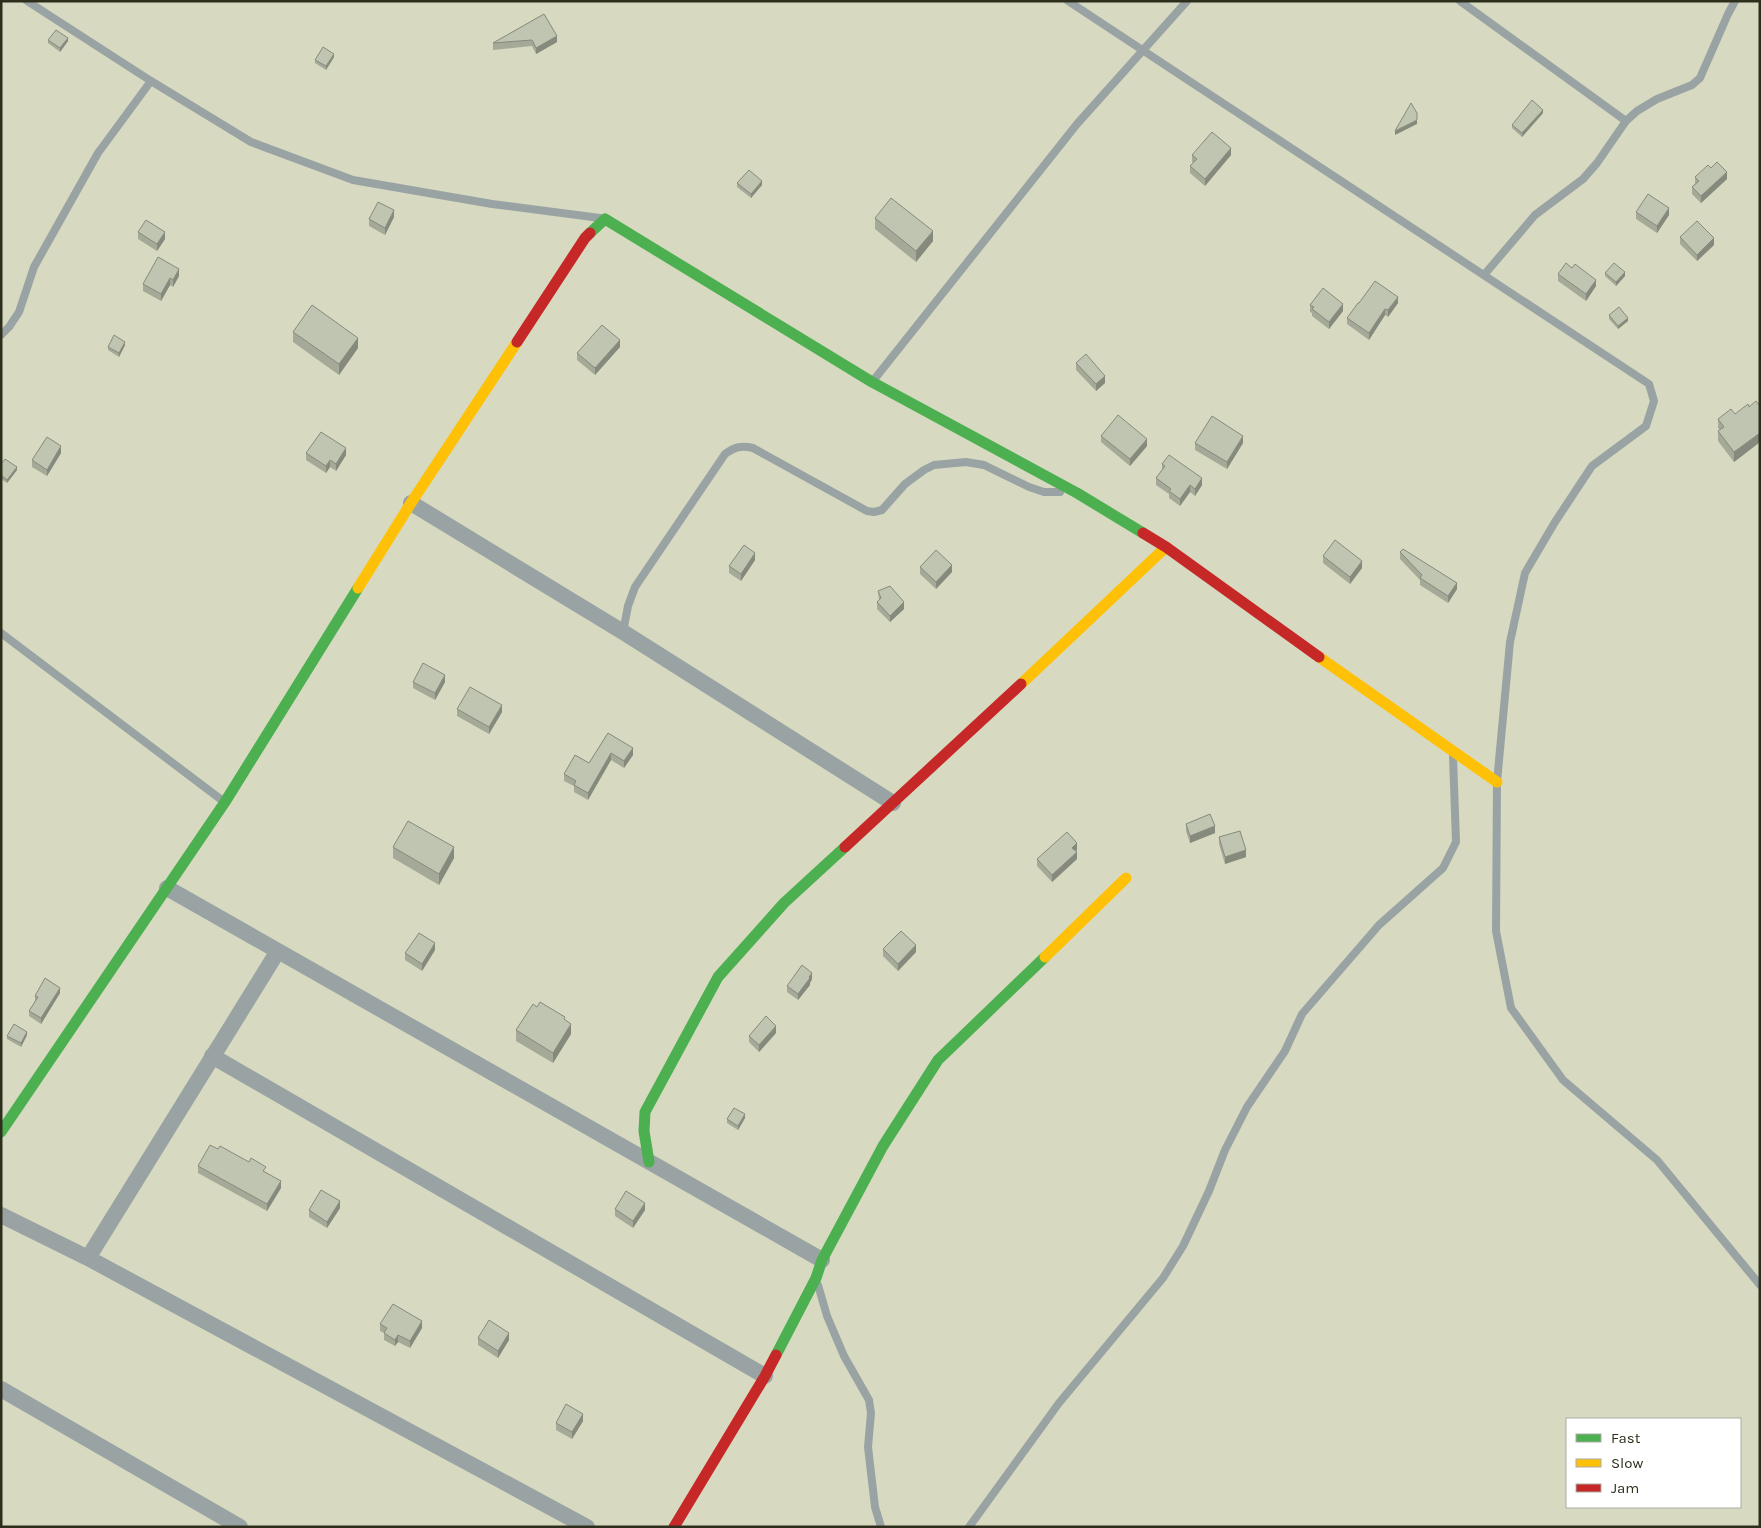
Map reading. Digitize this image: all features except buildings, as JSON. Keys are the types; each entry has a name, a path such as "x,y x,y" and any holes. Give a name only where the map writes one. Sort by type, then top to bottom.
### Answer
{"street":[{"path":"1,1132 225,802 411,503 585,238 605,219 872,382 1078,493 1166,547 1497,782"},
{"path":"411,503 624,632 893,803"},
{"path":"649,1162 643,1120 645,1112 718,977 784,903 1166,547"},
{"path":"674,1527 765,1376 816,1278 822,1260 883,1146 938,1060 1126,878"},
{"path":"167,888 822,1260"},
{"path":"88,1258 278,951"},
{"path":"212,1056 765,1376"},
{"path":"1,1215 88,1258 587,1527"},
{"path":"1,1389 219,1522 240,1527"}],"lane":[{"path":"27,1 151,81 251,142 353,180 492,204 605,219"},
{"path":"1068,1 1649,384 1654,401 1646,426 1592,466 1555,522 1525,573 1510,642 1497,782 1496,931 1511,1008 1562,1080 1657,1160 1760,1286"},
{"path":"872,382 1078,124 1187,1"},
{"path":"1460,1 1626,121"},
{"path":"1484,275 1535,215 1583,179 1597,163 1626,121 1637,111 1657,99 1692,85 1700,78 1735,1"},
{"path":"1,335 9,327 18,312 34,267 98,153 151,81"},
{"path":"624,632 628,606 635,587 725,454 734,447 745,446 753,448 867,511 874,512 882,510 905,484 924,470 934,465 966,462 984,465 1029,487 1044,492 1078,493"},
{"path":"1,633 225,802"},
{"path":"969,1527 1059,1403 1163,1278 1183,1246 1206,1199 1229,1141 1247,1107 1285,1051 1302,1014 1379,925 1443,868 1456,842 1452,750"},
{"path":"816,1278 827,1316 844,1356 868,1400 870,1413 868,1447 875,1507 881,1527"}],"traffic: fast":[{"path":"590,233 605,219 872,382 1077,493 1143,533"},
{"path":"1,1132 225,802 358,588"},
{"path":"649,1162 644,1131 645,1112 718,977 784,903 845,847"},
{"path":"776,1355 816,1278 822,1260 883,1146 938,1060 1045,957"}],"traffic: slow":[{"path":"358,588 411,503 517,342"},
{"path":"1021,684 1166,547"},
{"path":"1319,657 1497,782"},
{"path":"1045,957 1126,878"}],"traffic: jam":[{"path":"517,342 590,233"},
{"path":"1143,533 1166,547 1319,657"},
{"path":"845,847 1021,684"},
{"path":"674,1527 776,1355"}]}
